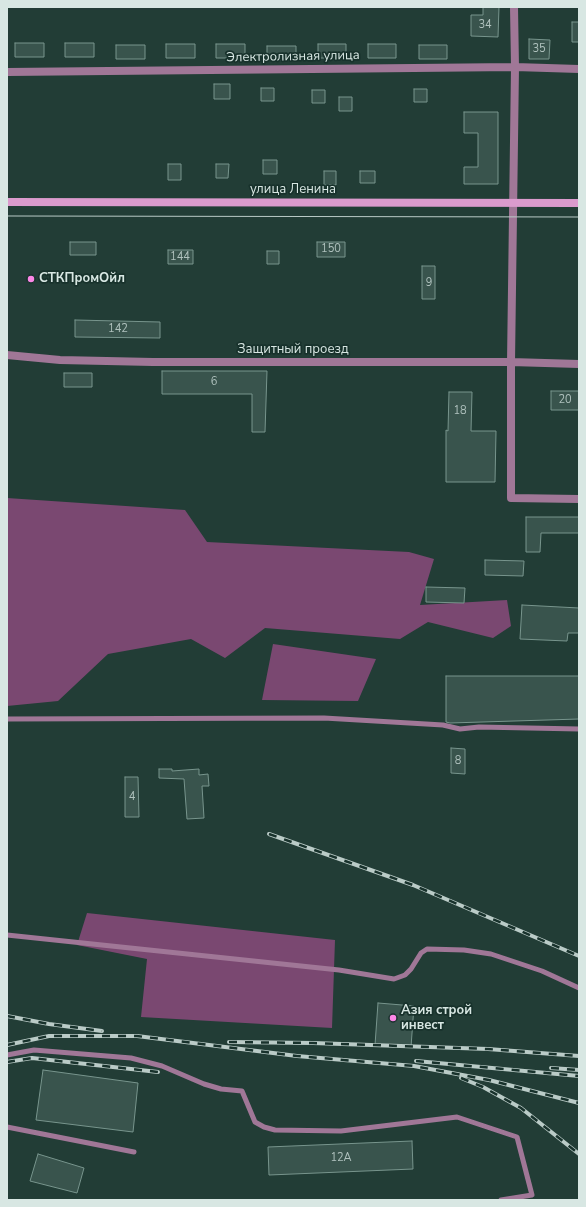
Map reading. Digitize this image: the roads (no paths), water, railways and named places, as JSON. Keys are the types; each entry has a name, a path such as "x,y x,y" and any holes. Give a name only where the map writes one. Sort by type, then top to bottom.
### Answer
{"main road":[{"name":"улица Ленина","path":"7,202 579,203"}],"street":[{"path":"514,7 515,67 511,362 511,498 579,499"},
{"name":"Электролизная улица","path":"7,72 515,67 579,69"},
{"name":"Защитный проезд","path":"7,356 60,360 153,362 511,362 579,364"}],"lane":[{"path":"7,719 324,718 443,725 460,729 479,727 579,729"},
{"path":"7,935 339,970 394,979 405,975 411,969 421,953 427,949 464,950 491,954 542,971 579,988"},
{"path":"7,1055 34,1050 131,1058 162,1066 204,1084 221,1089 242,1091 255,1122 264,1127 275,1130 341,1131 457,1118 517,1137 532,1195 501,1200"},
{"path":"7,1127 134,1152"}],"tram line":[{"path":"7,216 579,217"}],"railway":[{"path":"269,834 413,885 579,956"},
{"path":"7,1016 49,1024 102,1031"},
{"path":"7,1045 49,1036 137,1036 297,1056 414,1066 489,1080 579,1103"},
{"path":"229,1042 313,1043 488,1049 579,1056"},
{"path":"7,1062 32,1058 158,1072"},
{"path":"416,1061 579,1076"},
{"path":"551,1068 579,1070"},
{"path":"461,1078 483,1087 521,1108 579,1154"}],"place":[{"name":"СТКПромОйл","path":"31,279"},
{"name":"Азия строй инвест","path":"393,1018"}]}
